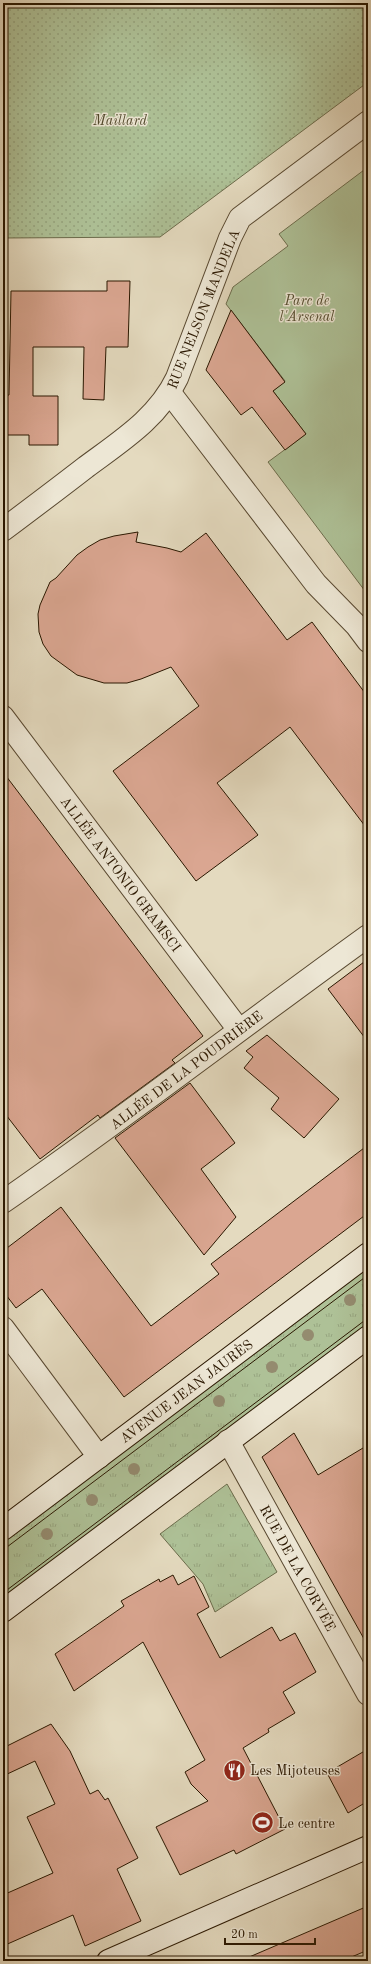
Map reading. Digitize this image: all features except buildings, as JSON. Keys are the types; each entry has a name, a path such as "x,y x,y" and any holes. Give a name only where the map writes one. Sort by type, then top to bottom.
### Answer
{"street":[{"name":"RUE NELSON MANDELA","path":"3,530 151,417 170,392 230,238 240,218 368,122"},
{"path":"170,392 316,584 356,626 368,642"},
{"name":"ALLÉE ANTONIO GRAMSCI","path":"3,717 238,1030"},
{"name":"ALLÉE DE LA POUDRIÈRE","path":"3,1202 97,1137 238,1030 368,936"},
{"name":"AVENUE JEAN JAURÈS","path":"3,1529 368,1254"},
{"path":"3,1328 99,1457"},
{"path":"3,1611 368,1336"},
{"name":"RUE DE LA CORVÉE","path":"228,1441 368,1694"},
{"path":"108,1961 368,1848"}],"green space":[{"name":"Maillard","path":"3,3 368,3 368,82 160,237 3,238"},
{"name":"Parc de l'Arsenal","path":"368,167 368,595 268,462 306,434 273,391 285,381 226,304 233,287 288,246 279,234"},
{"path":"368,1268 368,1326 3,1600 3,1542"},
{"path":"227,1484 277,1572 215,1612 203,1584 160,1534"}],"tram line":[{"path":"3,1550 368,1275"},
{"path":"3,1593 368,1318"}],"place":[{"name":"Les Mijoteuses","path":"235,1770"},
{"name":"Le centre","path":"263,1823"}]}
